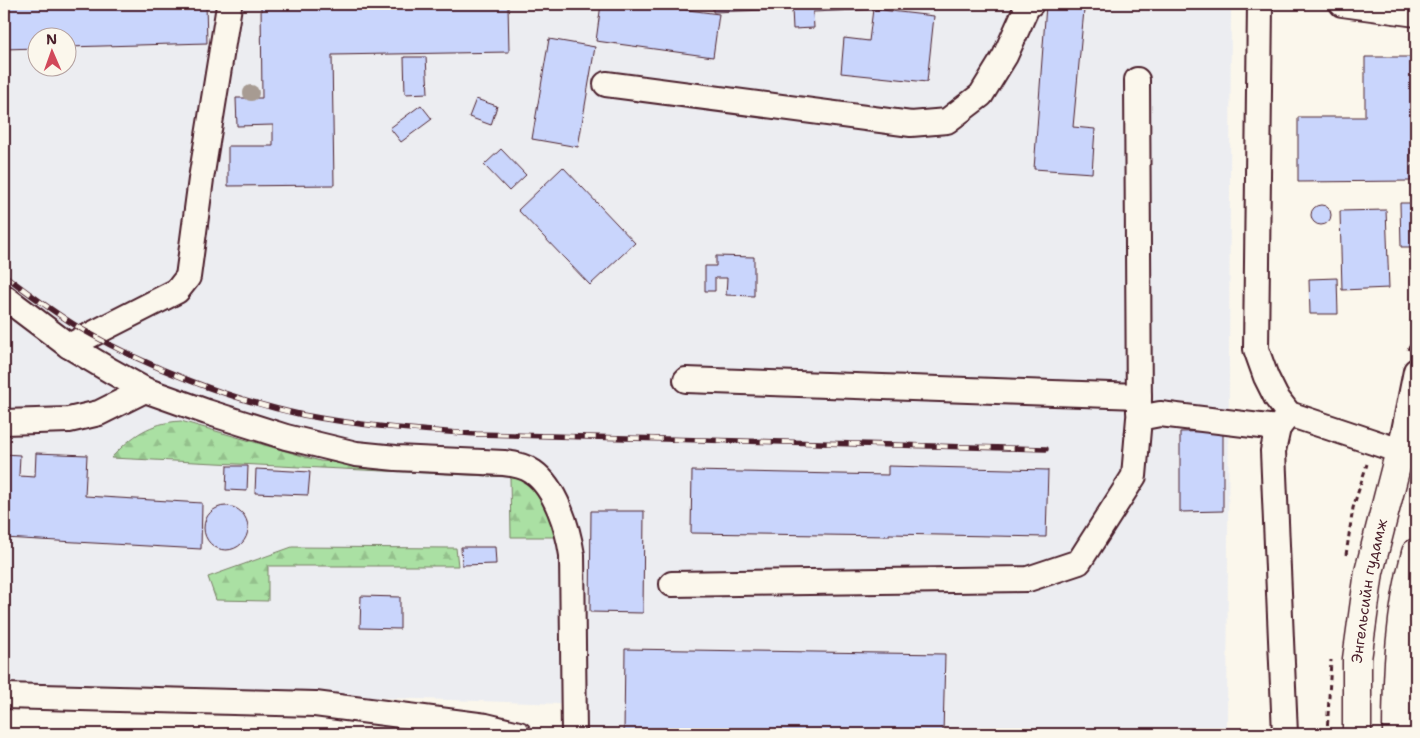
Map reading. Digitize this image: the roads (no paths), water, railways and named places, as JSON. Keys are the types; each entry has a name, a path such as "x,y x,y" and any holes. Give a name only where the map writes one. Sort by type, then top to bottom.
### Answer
{"main road":[{"name":"Энгельсийн гудамж","path":"1357,734 1357,659 1369,572 1400,451 1416,419"},
{"path":"1400,727 1402,620 1413,563"}],"street":[{"path":"606,84 911,124 947,121 982,95 1005,56 1030,4"},
{"path":"1260,4 1256,348 1284,421 1273,451 1285,734"},
{"path":"1342,4 1416,14"},
{"path":"69,346 177,291 188,277 201,179 229,6"},
{"path":"672,584 1028,579 1079,562 1134,476 1139,407 1137,80"},
{"path":"4,297 69,346 145,390 207,412 286,437 338,450 396,458 516,464 533,472 542,481 556,502 571,548 574,734"},
{"path":"686,380 1139,407 1160,414 1284,421 1400,451 1416,371"},
{"path":"4,422 68,420 99,413 145,390"},
{"path":"4,696 316,704 486,726 519,734"}],"railway":[{"path":"4,275 75,325 135,357 191,381 248,401 324,419 389,427 476,434 1046,449"}]}
